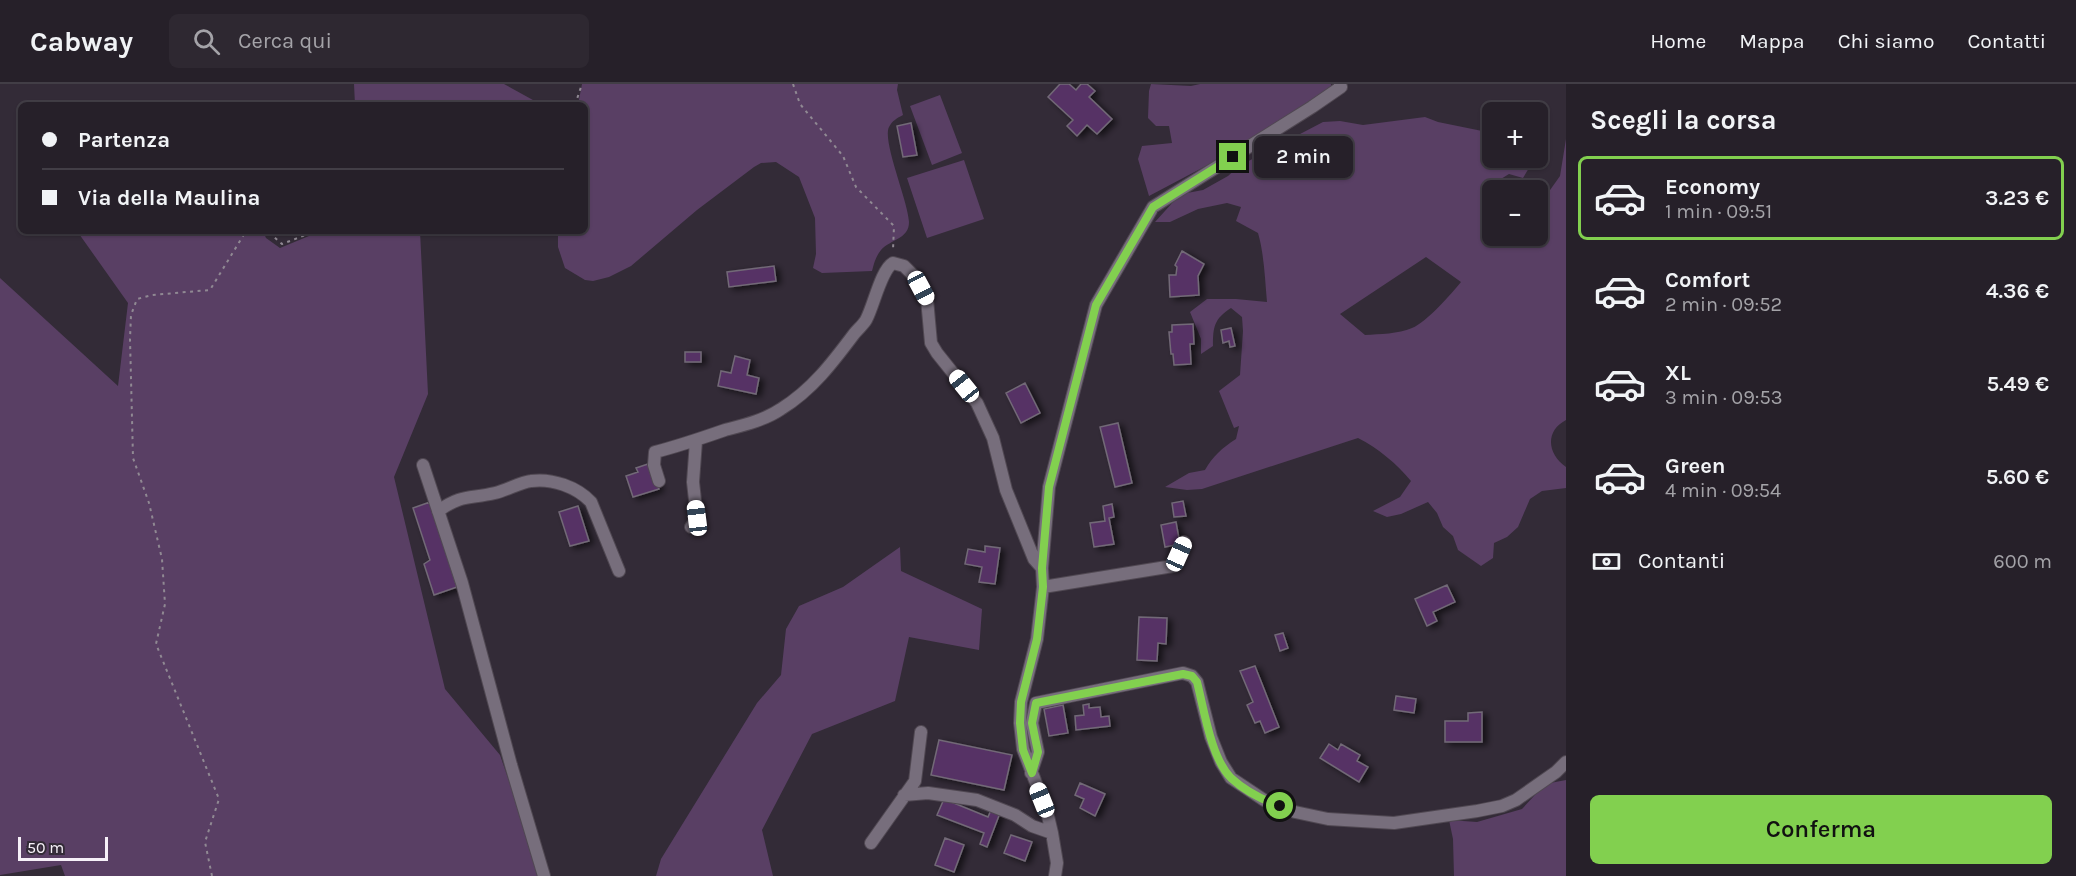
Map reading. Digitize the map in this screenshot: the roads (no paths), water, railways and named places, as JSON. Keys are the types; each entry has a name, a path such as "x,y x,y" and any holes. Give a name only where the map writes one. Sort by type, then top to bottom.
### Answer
{"street":[{"path":"1055,876 1057,863 1052,833 1023,750 1020,723 1021,702 1037,639 1043,587 1042,568 1049,487 1096,305 1153,207 1312,107 1341,87 1340,84"},
{"path":"659,481 654,465 655,452 696,441 780,410 814,384 865,321 873,307 882,278 889,265 893,263 904,266 915,277 927,299 932,343 937,353 977,403 993,438 1006,490 1034,559 1042,568"},
{"path":"691,527 697,518 693,482 696,441"},
{"path":"423,465 462,583 511,765 544,876"},
{"path":"438,511 459,498 513,488 529,481 545,481 571,488 582,493 591,502 619,571"},
{"path":"1043,587 1173,566 1184,542"},
{"path":"1032,773 1038,752 1032,723 1036,703 1183,674 1192,676 1197,682 1214,746 1231,778 1264,800 1295,812 1328,819 1394,823 1478,811 1502,806 1516,800 1556,772 1566,762"},
{"path":"871,843 915,781 921,732"},
{"path":"904,795 928,794 977,800 1052,833"}]}
